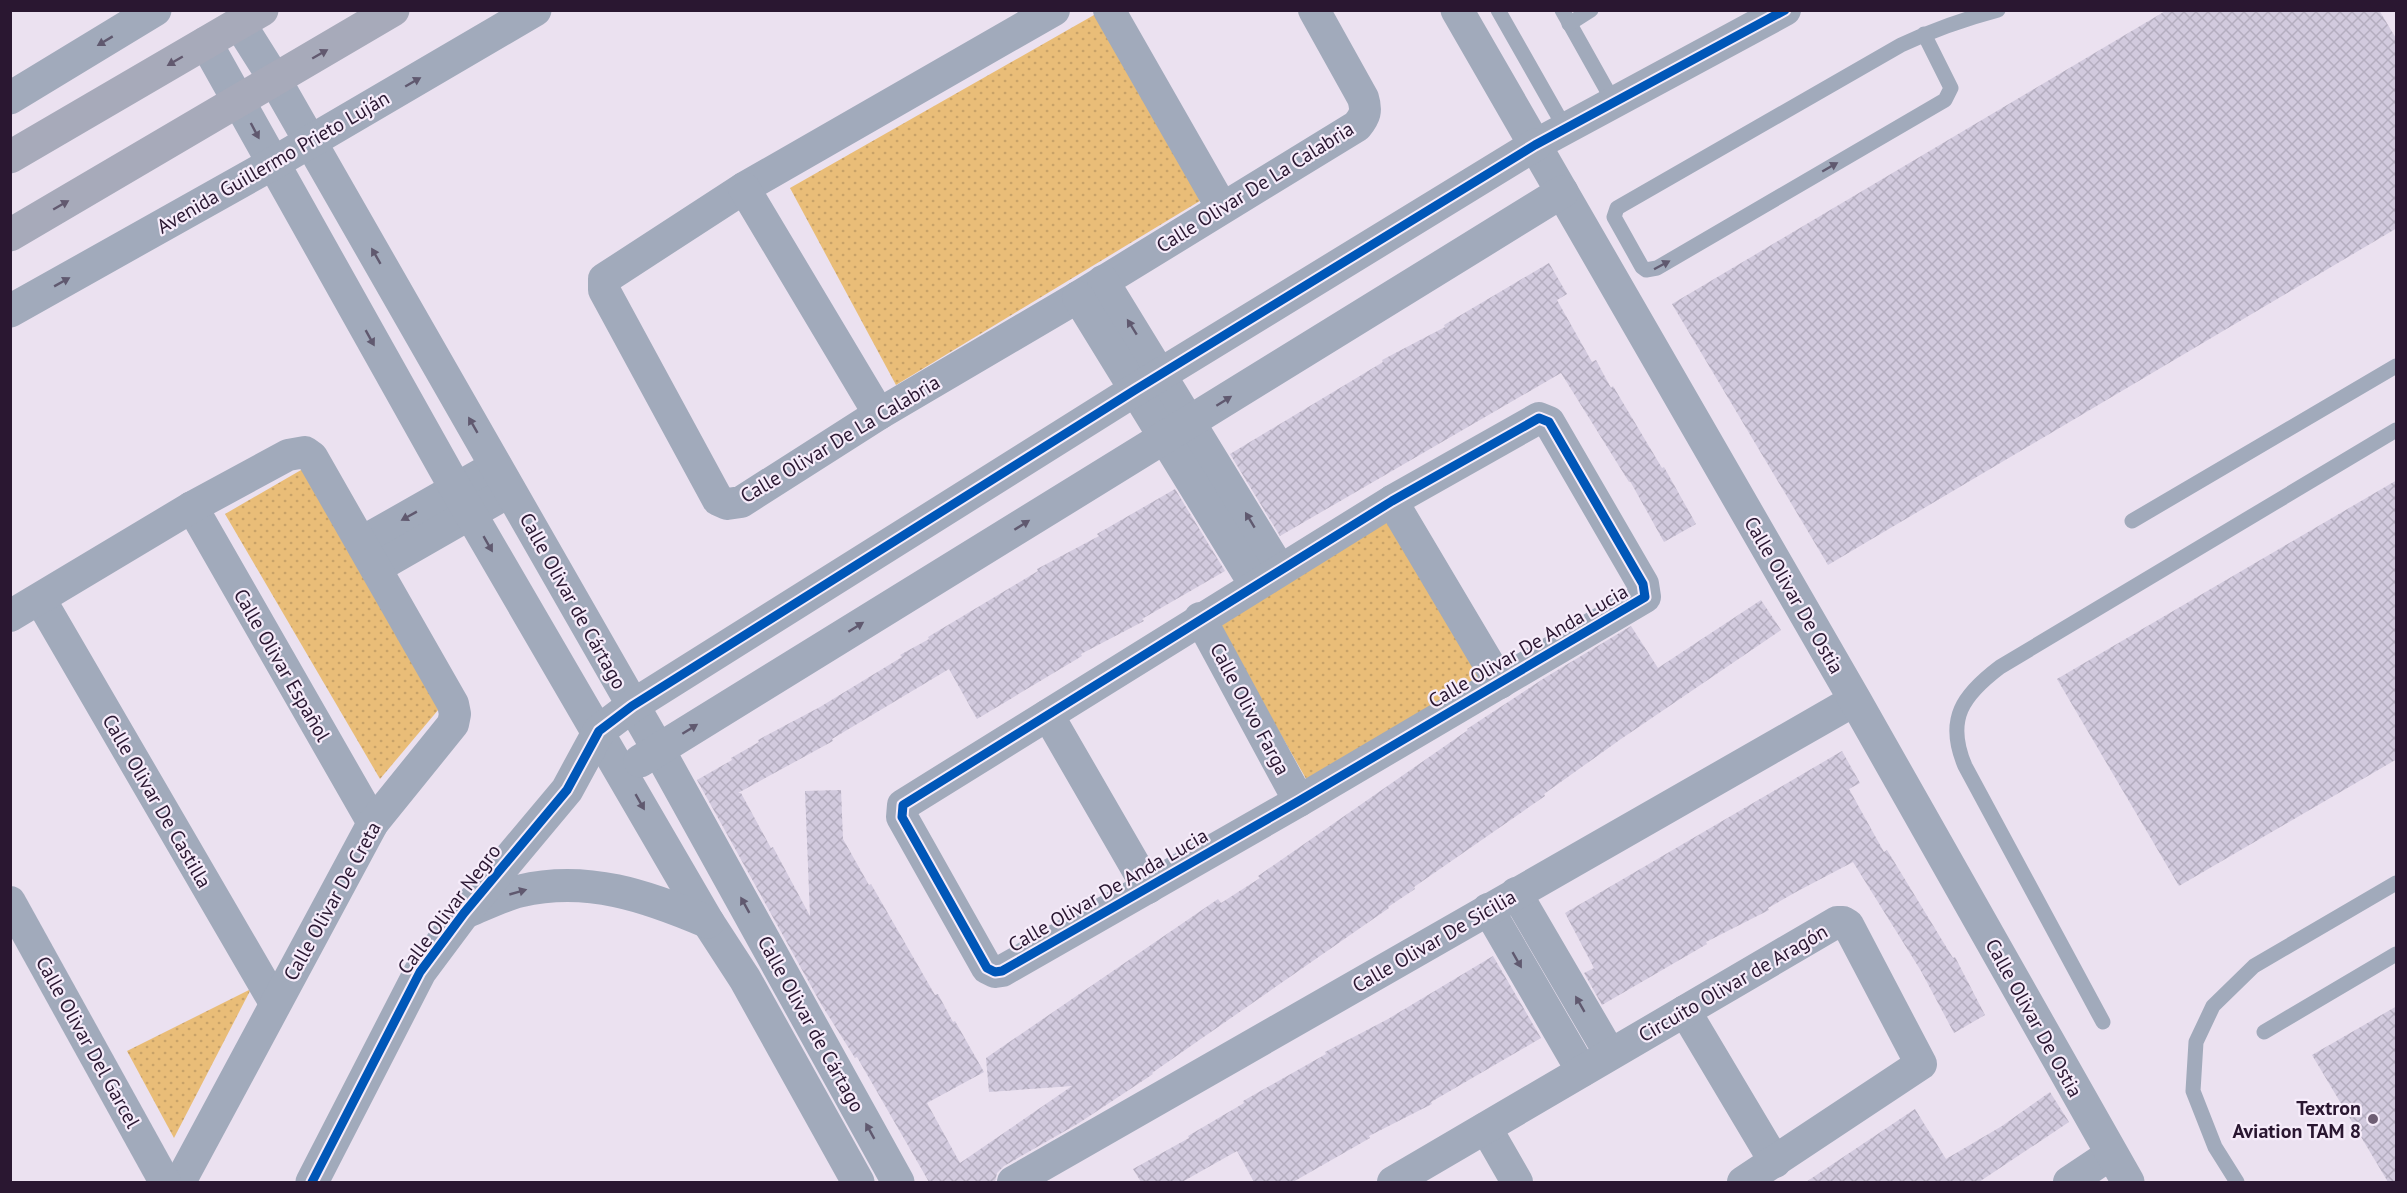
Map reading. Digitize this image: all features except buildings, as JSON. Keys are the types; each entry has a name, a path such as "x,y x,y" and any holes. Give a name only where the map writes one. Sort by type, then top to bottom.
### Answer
{"main road":[{"path":"10,235 393,10"},
{"path":"10,157 251,17"}],"street":[{"path":"10,98 155,10"},
{"name":"Avenida Guillermo Prieto Luján","path":"10,311 272,164 535,10"},
{"name":"Calle Olivar De La Calabria","path":"1054,10 744,188 609,274 602,283 718,500 727,504 741,502 879,414 1090,289 1221,206 1357,126 1365,117 1366,108 1363,98 1314,10"},
{"path":"1109,10 1221,206"},
{"name":"Calle Olivar De Ostia","path":"1457,10 1855,700 2128,1182"},
{"path":"599,732 632,706 1148,382 1535,145 1785,10"},
{"name":"Calle Olivar de Cártago","path":"251,17 275,80 658,749 898,1182"},
{"name":"Calle Olivar de Cártago","path":"206,43 463,501 623,772 708,922 745,979 858,1182"},
{"path":"744,188 879,414"},
{"path":"567,790 623,772 1562,192"},
{"path":"1090,289 1267,578"},
{"name":"Calle Olivar De Anda Lucia","path":"1539,418 1549,422 1643,584 1645,597 1299,801 1002,971 995,972 987,968 902,817 903,805 1267,578 1392,501 1539,418"},
{"name":"Calle Olivar De Creta","path":"10,616 192,507 288,455 305,452 312,457 450,697 455,714 453,724 373,823 180,1182"},
{"path":"369,555 503,478"},
{"path":"1392,501 1500,683"},
{"name":"Calle Olivar Español","path":"192,507 373,823"},
{"name":"Calle Olivar De Castilla","path":"40,599 275,1003"},
{"name":"Calle Olivo Farga","path":"1200,618 1299,801"},
{"name":"Calle Olivar De Sicilia","path":"1013,1182 1855,700"},
{"path":"1048,715 1148,888"},
{"name":"Calle Olivar Negro","path":"312,1182 420,972 464,913 567,790 599,732"},
{"path":"464,913 518,891 558,884 606,887 655,900 708,922"},
{"path":"1516,893 1610,1054"},
{"name":"Calle Olivar Del Garcel","path":"10,902 165,1182"},
{"path":"1488,909 1582,1071"},
{"name":"Circuito Olivar de Aragón","path":"1392,1182 1837,922 1848,925 1921,1064 1743,1182"},
{"path":"1685,1011 1775,1162"},
{"path":"1486,1128 1517,1182"},
{"path":"2068,1182 2111,1154"}],"lane":[{"path":"1498,10 1575,122"},
{"path":"1591,10 1566,17 1613,101"},
{"path":"1924,34 1951,87 1946,100 1651,270 1642,267 1614,217 1617,208 1901,45 1924,34 1962,20 1998,10"},
{"path":"2132,521 2397,366"},
{"path":"2103,1022 1965,766 1958,748 1955,730 1960,708 1975,685 2000,667 2397,430"},
{"path":"2237,1182 2215,1147 2193,1091 2196,1042 2213,1006 2254,966 2397,883"},
{"path":"2264,1032 2397,954"}],"shaded area":[{"path":"1101,11 1208,196 896,385 790,188"},
{"path":"308,466 444,703 380,779 225,514"},
{"path":"1392,501 1498,683 1313,791 1211,612"},
{"path":"251,989 174,1138 127,1051"}],"cycle path":[{"path":"312,1182 420,972 464,913 567,790 599,731 632,706 1135,390 1535,145 1785,10"},
{"path":"1539,418 1549,422 1643,584 1645,597 1299,801 1002,971 995,972 987,968 902,817 903,805 1392,501 1539,418"}],"place":[{"name":"Textron Aviation TAM 8","path":"2373,1119"}]}
